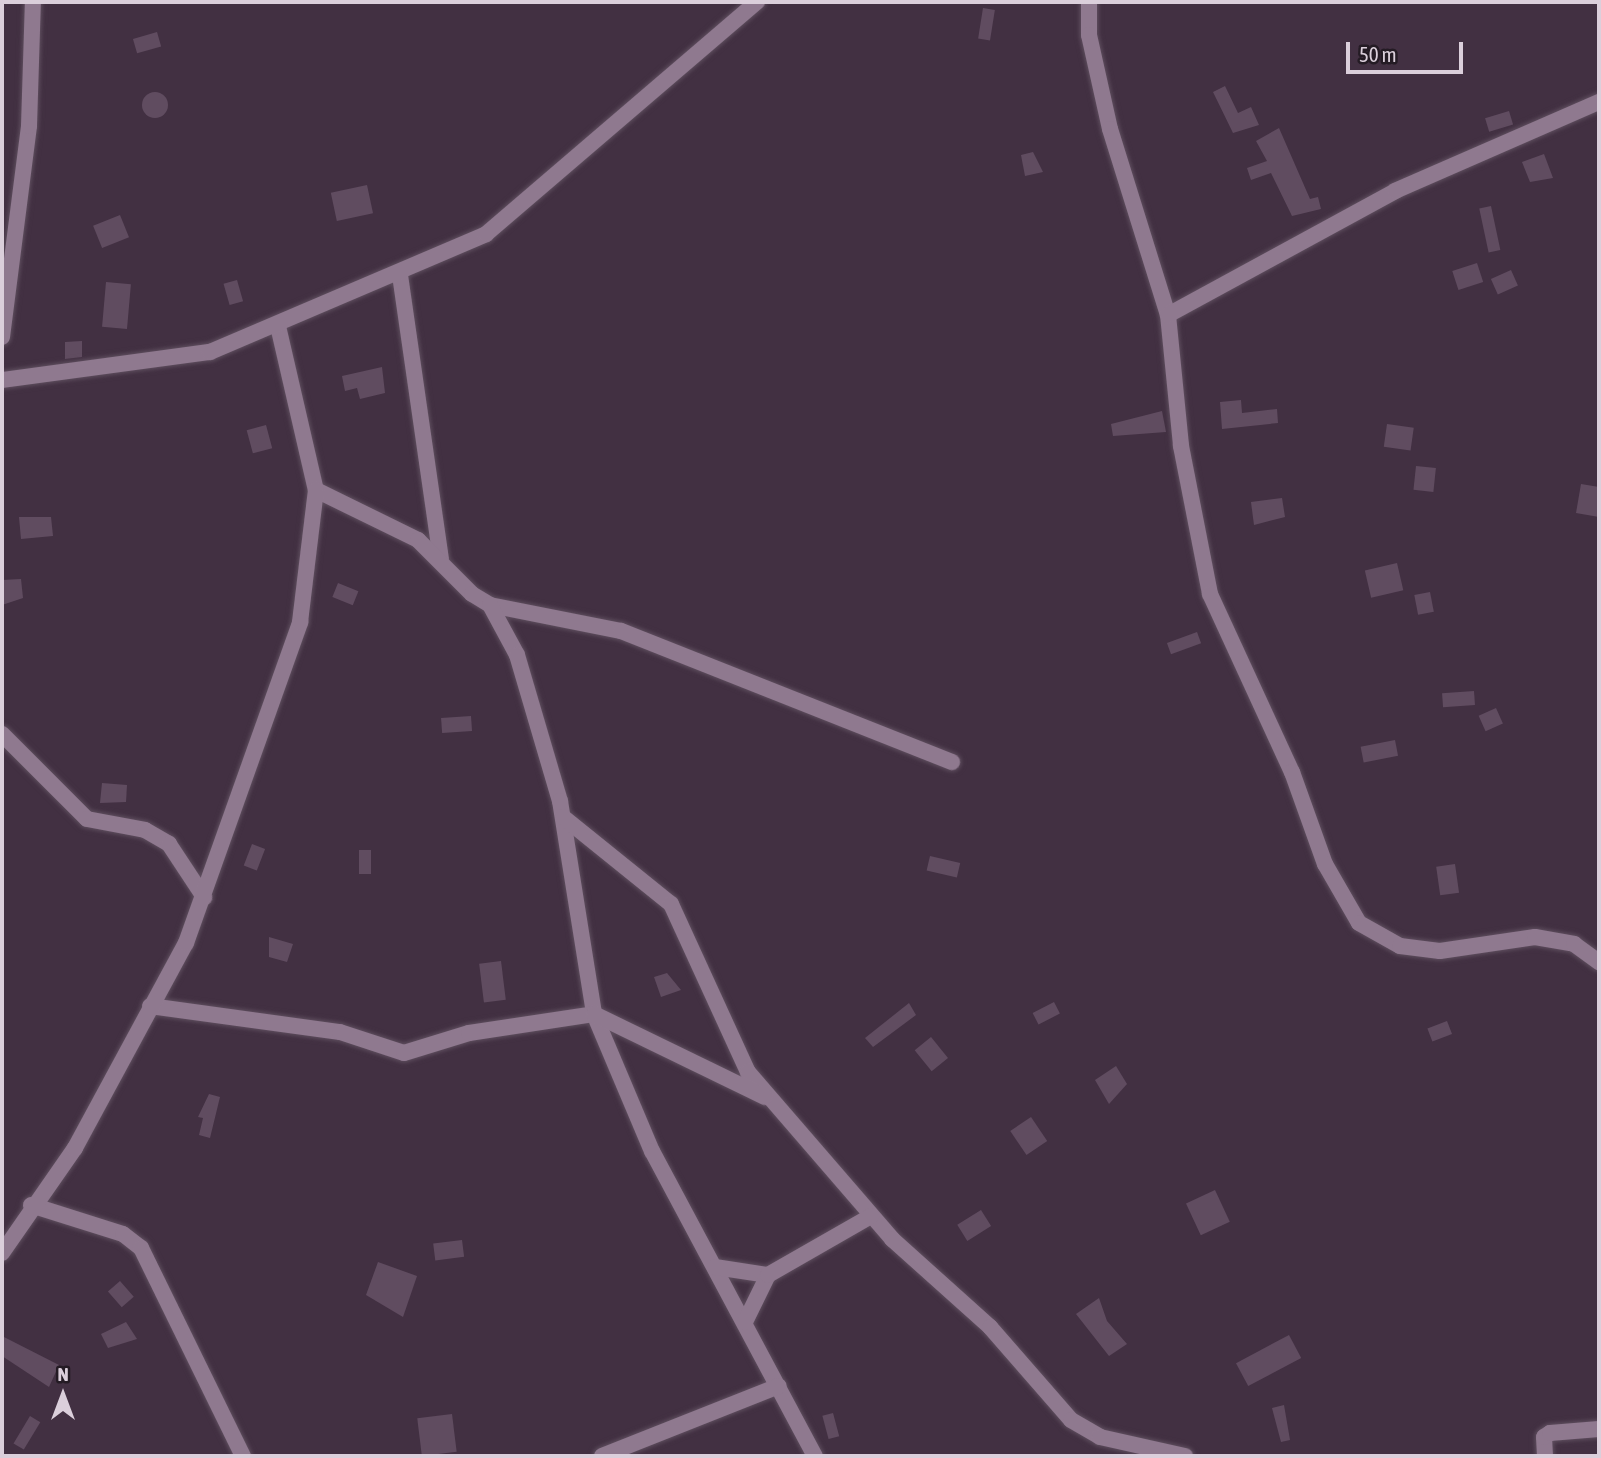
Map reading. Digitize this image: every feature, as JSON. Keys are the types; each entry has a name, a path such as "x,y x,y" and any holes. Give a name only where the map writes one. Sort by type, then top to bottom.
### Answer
{"street":[{"path":"2,337 29,126 33,2"},
{"path":"2,380 180,359 278,326 400,275 503,224 757,2"},
{"path":"1090,2 1089,35 1110,129 1168,315 1181,446 1210,593 1292,772 1325,864 1359,923 1423,951 1535,937 1574,944 1599,962"},
{"path":"1168,315 1395,191 1599,102"},
{"path":"400,275 441,559"},
{"path":"2,1253 31,1205 75,1149 204,897 300,622 316,490 278,326"},
{"path":"316,490 407,534 441,559 471,594 490,605 621,631 952,762"},
{"path":"490,605 517,655 563,817 594,1014 634,1114 815,1456"},
{"path":"4,739 87,819 145,830 169,844 204,897"},
{"path":"563,817 671,904 734,1049 770,1100 872,1216 990,1327 1071,1420 1100,1437 1185,1456"},
{"path":"150,1006 340,1032 404,1053 469,1033 594,1014 770,1100"},
{"path":"31,1205 123,1234 141,1248 243,1456"},
{"path":"746,1322 768,1275 872,1216"},
{"path":"715,1267 768,1275"},
{"path":"602,1456 779,1386"},
{"path":"1545,1456 1544,1437 1550,1433 1599,1429"}],"building":[{"path":"983,8 995,10 990,40 978,39"},
{"path":"157,32 161,46 137,53 133,39"},
{"path":"1225,86 1238,113 1251,107 1259,125 1233,133 1213,92"},
{"path":"155,92 164,96 168,105 164,114 155,118 146,114 142,105 146,96"},
{"path":"1509,111 1513,124 1489,132 1485,118"},
{"path":"1279,128 1310,199 1318,197 1321,209 1292,216 1271,173 1251,180 1247,168 1267,161 1256,141"},
{"path":"1033,152 1043,172 1025,176 1021,155"},
{"path":"1544,154 1553,178 1530,182 1522,162"},
{"path":"367,185 373,213 337,221 331,193"},
{"path":"1491,206 1500,250 1489,253 1479,208"},
{"path":"120,215 129,237 102,248 93,226"},
{"path":"1477,263 1483,282 1458,290 1452,271"},
{"path":"1511,270 1518,286 1498,294 1491,279"},
{"path":"237,280 243,301 230,305 224,284"},
{"path":"106,282 131,284 127,329 102,327"},
{"path":"82,341 82,357 65,359 65,342"},
{"path":"382,367 385,393 360,399 357,388 345,391 342,376"},
{"path":"1241,400 1242,413 1277,409 1278,423 1222,429 1220,402"},
{"path":"1162,411 1166,432 1113,436 1111,424"},
{"path":"1387,424 1414,428 1411,451 1384,447"},
{"path":"266,425 272,448 253,453 247,430"},
{"path":"1416,466 1436,468 1433,492 1413,490"},
{"path":"1581,484 1599,487 1599,517 1576,513"},
{"path":"1282,498 1285,517 1254,525 1251,502"},
{"path":"19,517 51,517 53,536 21,539"},
{"path":"1397,563 1403,590 1371,598 1365,570"},
{"path":"21,579 23,598 2,605 2,580"},
{"path":"338,583 358,591 353,605 332,597"},
{"path":"1430,592 1434,612 1418,615 1414,595"},
{"path":"1197,632 1201,643 1171,654 1167,643"},
{"path":"1474,691 1475,705 1443,707 1442,693"},
{"path":"1496,708 1503,724 1486,731 1479,716"},
{"path":"471,716 472,731 442,733 441,718"},
{"path":"1395,740 1398,756 1364,762 1361,747"},
{"path":"102,783 127,785 126,802 100,803"},
{"path":"252,844 265,849 257,870 244,865"},
{"path":"359,850 371,850 371,874 359,874"},
{"path":"930,856 960,863 957,878 927,871"},
{"path":"1455,864 1459,893 1440,895 1436,867"},
{"path":"269,937 293,944 287,962 269,957"},
{"path":"501,961 506,1000 484,1002 479,964"},
{"path":"667,973 681,990 661,997 654,977"},
{"path":"1054,1002 1060,1014 1039,1024 1033,1013"},
{"path":"909,1003 916,1015 873,1047 865,1038"},
{"path":"1447,1021 1452,1034 1432,1042 1427,1029"},
{"path":"931,1037 948,1058 932,1071 915,1050"},
{"path":"1116,1066 1127,1084 1109,1104 1095,1080"},
{"path":"209,1094 220,1097 210,1138 199,1135 203,1118 198,1117"},
{"path":"1031,1117 1047,1141 1026,1155 1010,1131"},
{"path":"1215,1190 1230,1222 1201,1235 1186,1204"},
{"path":"981,1210 991,1226 967,1241 957,1225"},
{"path":"462,1240 464,1257 435,1260 433,1244"},
{"path":"378,1262 417,1276 403,1317 366,1295"},
{"path":"120,1281 134,1297 122,1307 108,1291"},
{"path":"1099,1298 1107,1321 1127,1344 1109,1356 1076,1314"},
{"path":"126,1322 137,1339 108,1348 101,1334"},
{"path":"1289,1335 1301,1358 1248,1386 1236,1363"},
{"path":"2,1336 59,1365 49,1387 2,1356"},
{"path":"1284,1405 1290,1440 1281,1442 1272,1408"},
{"path":"833,1413 839,1436 829,1439 822,1416"},
{"path":"452,1414 457,1452 422,1456 417,1418"},
{"path":"30,1416 40,1422 24,1450 14,1443"}]}
